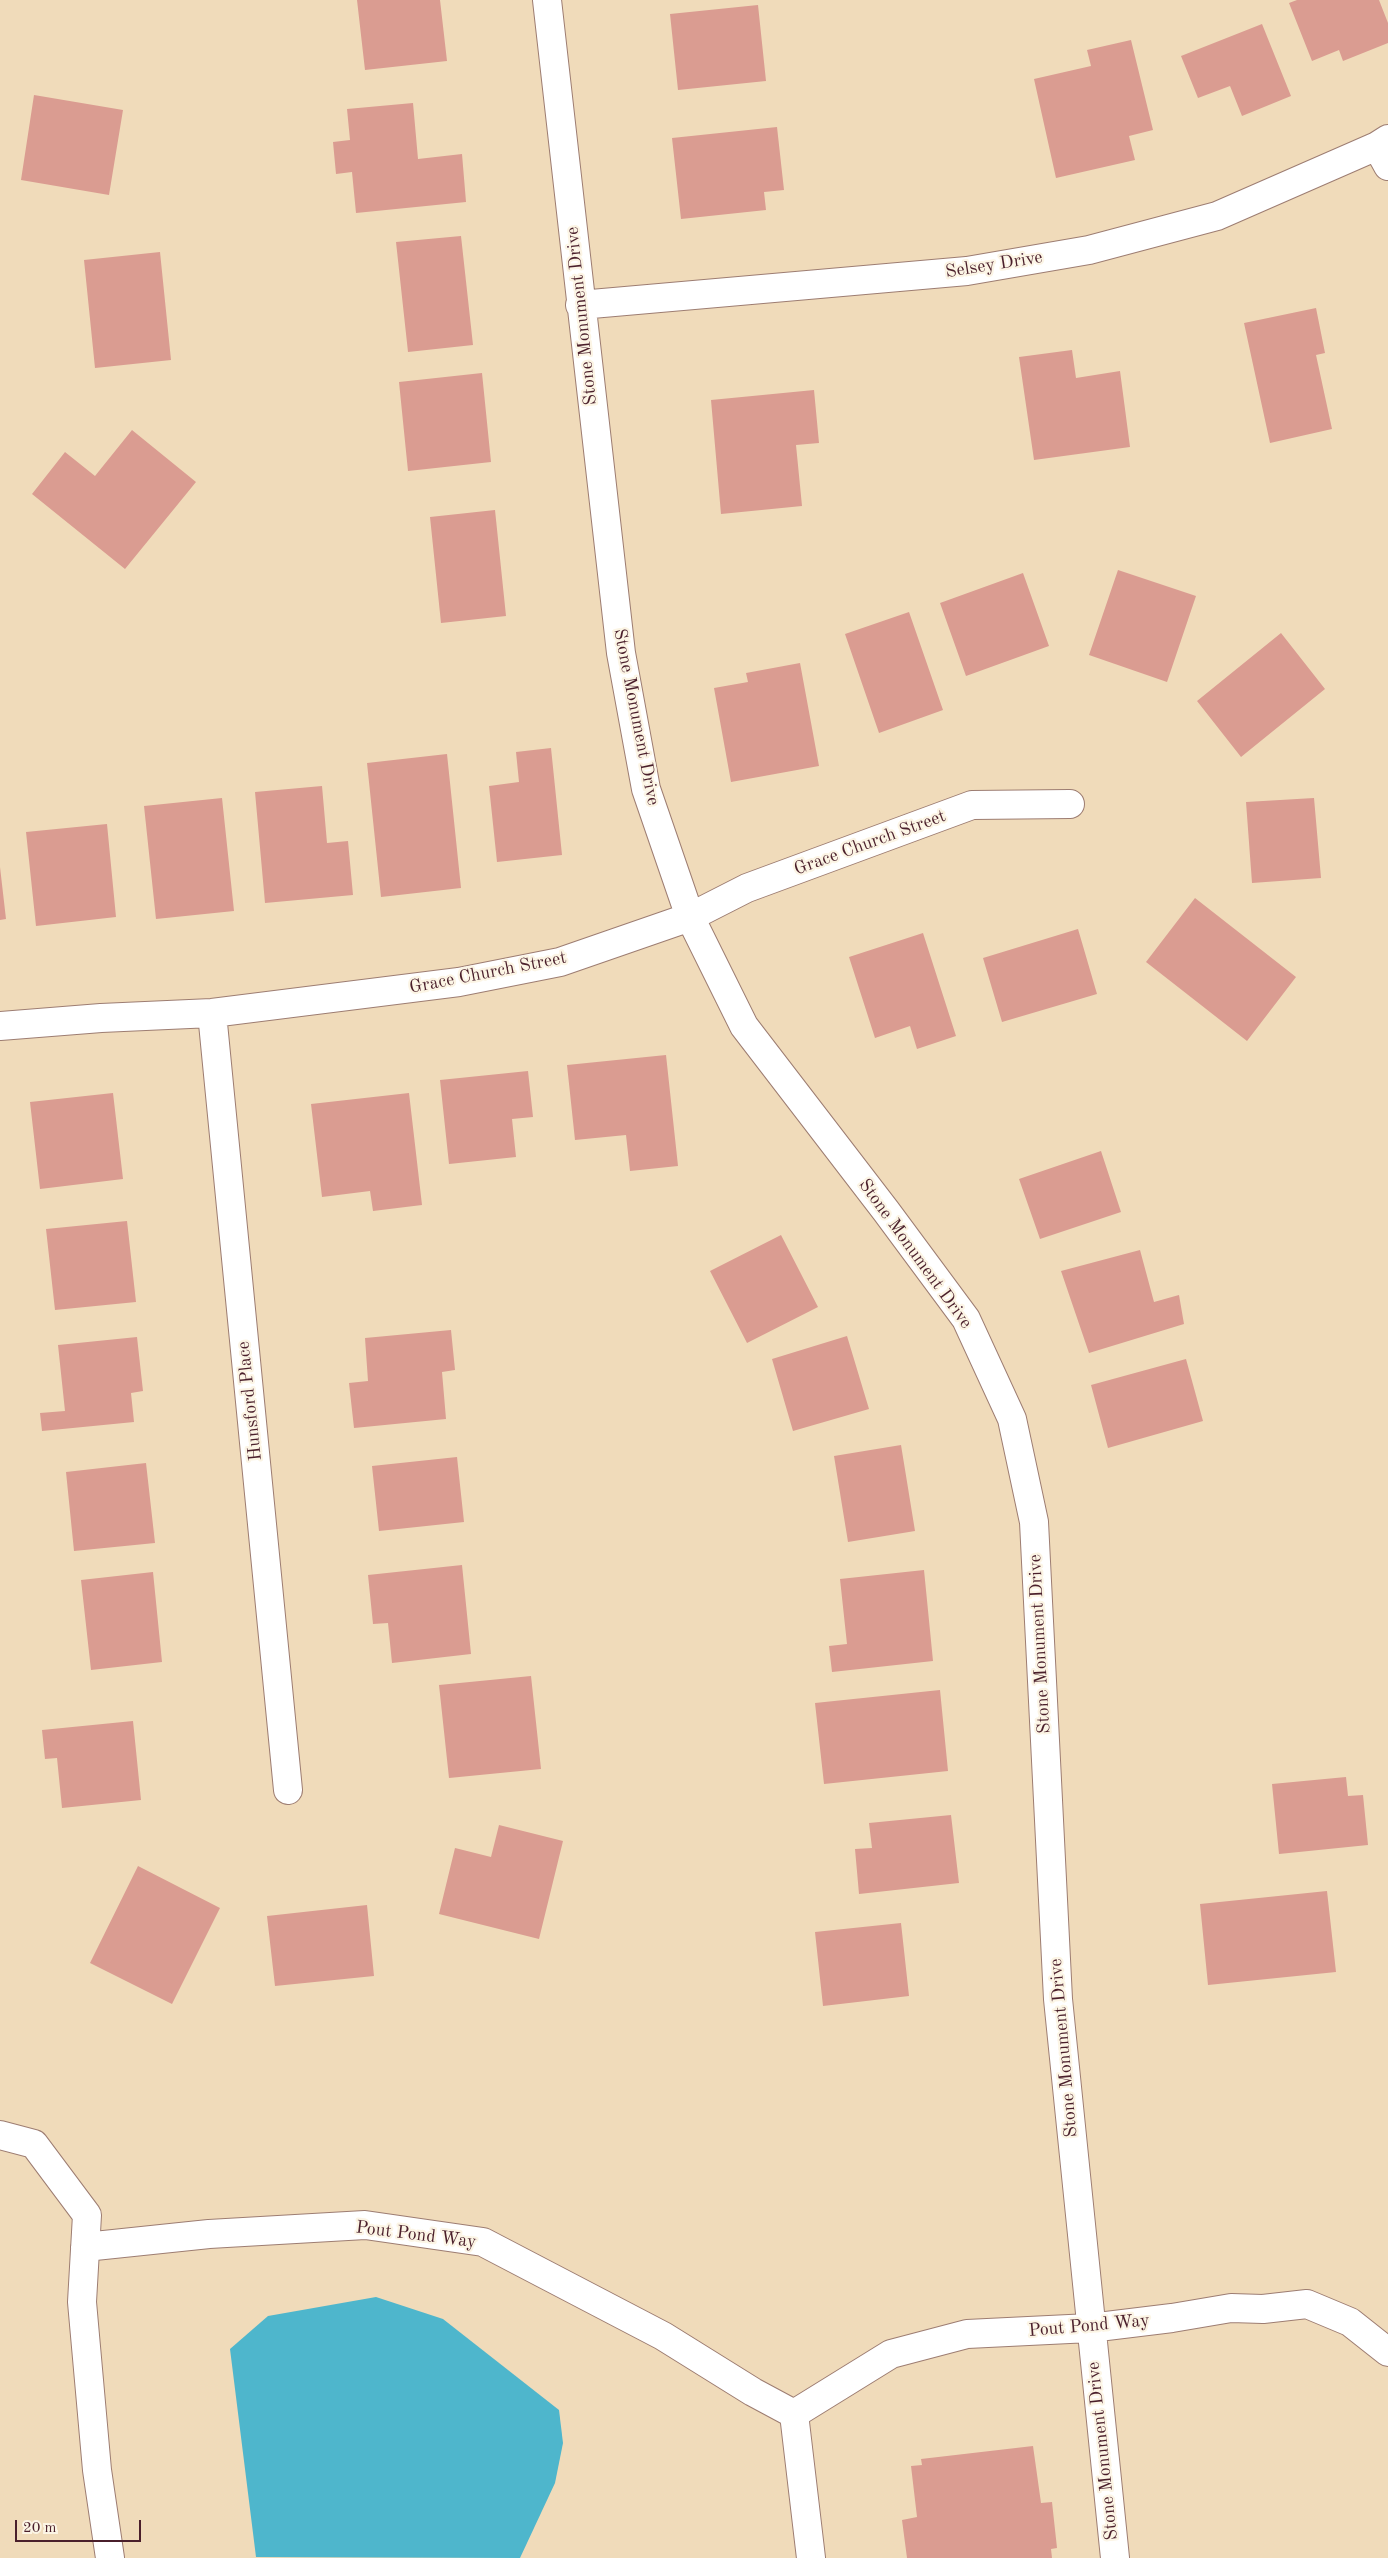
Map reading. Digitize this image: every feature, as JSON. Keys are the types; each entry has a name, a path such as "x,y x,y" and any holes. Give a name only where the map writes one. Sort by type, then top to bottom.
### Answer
{"street":[{"name":"Stone Monument Drive","path":"547,0 580,305 621,653 646,789 690,917 744,1026 966,1319 1012,1420 1034,1522 1058,1999 1090,2328 1115,2558"},
{"name":"Selsey Drive","path":"580,305 967,271 1088,250 1217,216 1384,150"},
{"name":"Grace Church Street","path":"0,1026 101,1018 212,1013 478,978 560,962 690,917 747,888 972,805 1070,804"},
{"name":"Hunsford Place","path":"212,1013 288,1790"},
{"path":"0,2135 34,2144 87,2216 82,2302 97,2470 110,2558"},
{"name":"Pout Pond Way","path":"85,2247 209,2234 365,2225 483,2242 663,2336 753,2392 794,2414 891,2354 966,2334 1090,2328 1172,2318 1231,2308 1263,2309 1307,2304 1350,2322 1388,2352"},
{"path":"794,2414 811,2558"}],"water":[{"path":"376,2297 443,2319 559,2410 563,2443 555,2483 520,2558 256,2557 230,2349 268,2316"}],"building":[{"path":"357,0 440,0 447,61 365,70"},
{"path":"1297,0 1379,0 1388,23 1388,43 1343,61 1339,50 1312,61 1289,3"},
{"path":"758,5 766,81 678,90 670,14"},
{"path":"1262,24 1291,96 1242,116 1230,86 1198,98 1181,56"},
{"path":"1131,40 1153,130 1129,136 1135,160 1056,178 1034,79 1091,66 1087,50"},
{"path":"34,95 123,110 109,195 21,180"},
{"path":"413,103 418,159 462,154 466,202 356,213 352,172 336,174 333,142 350,140 347,109"},
{"path":"777,127 784,190 764,192 766,210 681,219 672,138"},
{"path":"461,236 473,345 408,352 396,242"},
{"path":"160,252 171,360 95,368 84,260"},
{"path":"1316,308 1325,353 1316,355 1332,429 1270,443 1244,323"},
{"path":"1072,350 1076,378 1120,371 1130,447 1034,460 1019,357"},
{"path":"482,373 491,462 408,471 399,382"},
{"path":"814,390 819,443 796,445 802,506 721,514 711,400"},
{"path":"132,430 196,482 125,569 32,494 65,452 95,476"},
{"path":"495,510 506,616 441,623 430,517"},
{"path":"1118,570 1196,596 1167,682 1089,655"},
{"path":"1023,573 1049,646 966,676 940,603"},
{"path":"909,612 943,710 879,733 845,634"},
{"path":"1281,633 1325,689 1241,757 1197,701"},
{"path":"800,663 819,766 731,782 714,688 748,682 746,673"},
{"path":"551,748 562,855 497,862 489,786 519,782 516,752"},
{"path":"447,754 461,888 381,897 367,763"},
{"path":"322,786 327,843 348,841 353,895 265,903 255,792"},
{"path":"222,798 234,911 156,919 144,806"},
{"path":"1314,798 1321,878 1252,883 1246,802"},
{"path":"107,824 116,917 36,926 26,832"},
{"path":"0,867 6,919 0,920"},
{"path":"1195,898 1296,977 1247,1041 1146,962"},
{"path":"1078,929 1097,994 1002,1022 983,958"},
{"path":"923,933 956,1036 917,1049 910,1026 875,1038 849,957"},
{"path":"666,1055 678,1166 630,1171 626,1135 575,1140 567,1065"},
{"path":"528,1071 533,1117 512,1119 516,1157 449,1164 440,1080"},
{"path":"113,1093 123,1179 40,1189 30,1102"},
{"path":"409,1093 422,1205 373,1211 370,1191 322,1197 311,1104"},
{"path":"1101,1151 1121,1212 1040,1239 1019,1179"},
{"path":"127,1221 136,1302 55,1310 46,1229"},
{"path":"781,1235 818,1307 747,1343 710,1271"},
{"path":"1140,1250 1154,1302 1179,1295 1184,1324 1089,1353 1061,1271"},
{"path":"451,1330 455,1370 442,1372 446,1419 354,1428 349,1383 368,1381 365,1338"},
{"path":"847,1336 869,1409 793,1431 772,1359"},
{"path":"137,1337 143,1391 131,1393 134,1422 42,1431 40,1413 65,1411 58,1345"},
{"path":"1186,1359 1203,1421 1108,1448 1091,1385"},
{"path":"901,1445 915,1531 848,1542 834,1456"},
{"path":"457,1457 464,1522 379,1531 372,1466"},
{"path":"146,1463 155,1543 74,1551 66,1472"},
{"path":"462,1565 471,1654 392,1663 388,1623 373,1624 368,1575"},
{"path":"924,1570 933,1661 832,1672 829,1646 847,1644 840,1579"},
{"path":"153,1572 162,1662 91,1670 81,1580"},
{"path":"531,1676 541,1769 449,1778 439,1685"},
{"path":"940,1690 948,1771 824,1784 815,1703"},
{"path":"133,1721 141,1800 62,1808 57,1758 45,1759 42,1730"},
{"path":"1346,1777 1348,1796 1363,1795 1368,1845 1279,1854 1272,1784"},
{"path":"951,1815 959,1883 859,1894 855,1849 872,1848 869,1823"},
{"path":"499,1825 563,1841 539,1939 439,1914 455,1848 491,1857"},
{"path":"138,1866 220,1908 172,2004 90,1963"},
{"path":"1327,1891 1336,1972 1208,1985 1200,1904"},
{"path":"367,1905 374,1976 275,1986 267,1916"},
{"path":"901,1923 909,1996 823,2006 815,1932"},
{"path":"1033,2446 1041,2503 1052,2502 1057,2548 1051,2549 1052,2558 907,2558 902,2520 917,2517 911,2466 922,2465 921,2459"}]}
